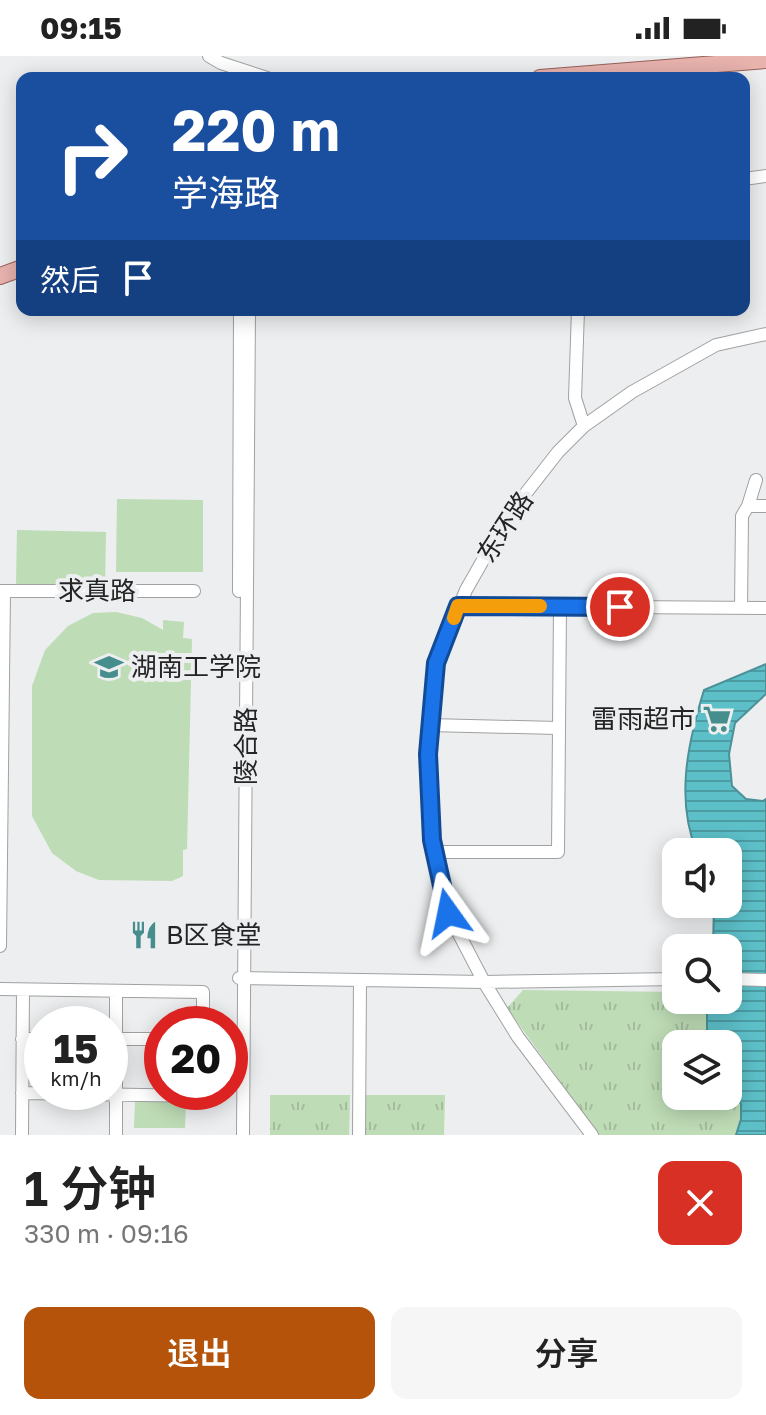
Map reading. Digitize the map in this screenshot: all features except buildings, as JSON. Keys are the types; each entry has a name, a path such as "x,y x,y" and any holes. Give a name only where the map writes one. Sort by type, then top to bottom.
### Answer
{"main road":[{"path":"615,72 766,60"}],"street":[{"path":"209,56 249,72"},
{"name":"陵合路","path":"240,316 240,978 243,1135"},
{"name":"陵合路","path":"235,1135 249,316"},
{"path":"578,316 575,398 584,426"},
{"name":"东环路","path":"592,1135 518,1037 484,982 448,913 435,852 431,811 429,725 436,663 458,606 508,516 558,452 584,426 632,392 716,345 766,334"},
{"path":"741,608 742,516 756,480"},
{"path":"748,506 766,506"},
{"path":"0,946 2,591"},
{"name":"求真路","path":"2,591 194,591"},
{"path":"458,606 766,608"},
{"path":"435,852 558,852 560,606"},
{"path":"429,725 558,728"},
{"path":"240,978 484,982 662,979"},
{"path":"742,979 766,980"},
{"path":"359,1135 360,980"},
{"path":"0,989 203,992 203,1006"},
{"path":"22,1135 23,990"},
{"path":"115,1006 116,991"},
{"path":"115,1110 116,1135"}],"green space":[{"path":"117,499 203,500 203,572 116,572"},
{"path":"17,530 106,532 105,585 16,584"},
{"path":"116,612 142,618 163,630 163,620 184,622 183,638 192,639 187,849 183,850 183,876 172,881 99,880 76,871 52,853 32,816 32,686 45,650 68,626 93,613"},
{"path":"523,990 662,992 662,1014 732,1014 736,1030 662,1030 662,1110 742,1110 742,1050 766,1135 599,1135 507,1008"},
{"path":"270,1095 350,1095 349,1135 270,1135"},
{"path":"365,1095 445,1095 444,1135 365,1135"},
{"path":"135,1100 144,1100 144,1110 186,1110 185,1128 134,1128"}],"water":[{"path":"766,664 766,694 735,723 729,754 732,786 746,799 766,799 766,1135 736,1135 742,1110 742,1030 707,1030 707,1014 742,1014 742,934 713,934 714,918 742,918 742,838 692,838 690,832 686,771 704,690"}],"slow traffic":[{"path":"454,618 458,606 540,606"}],"place":[{"name":"湖南工学院","path":"109,667"},
{"name":"雷雨超市","path":"717,719"},
{"name":"B区食堂","path":"144,935"}],"route":[{"path":"448,913 432,840 428,754 436,663 458,606 620,607"}]}
